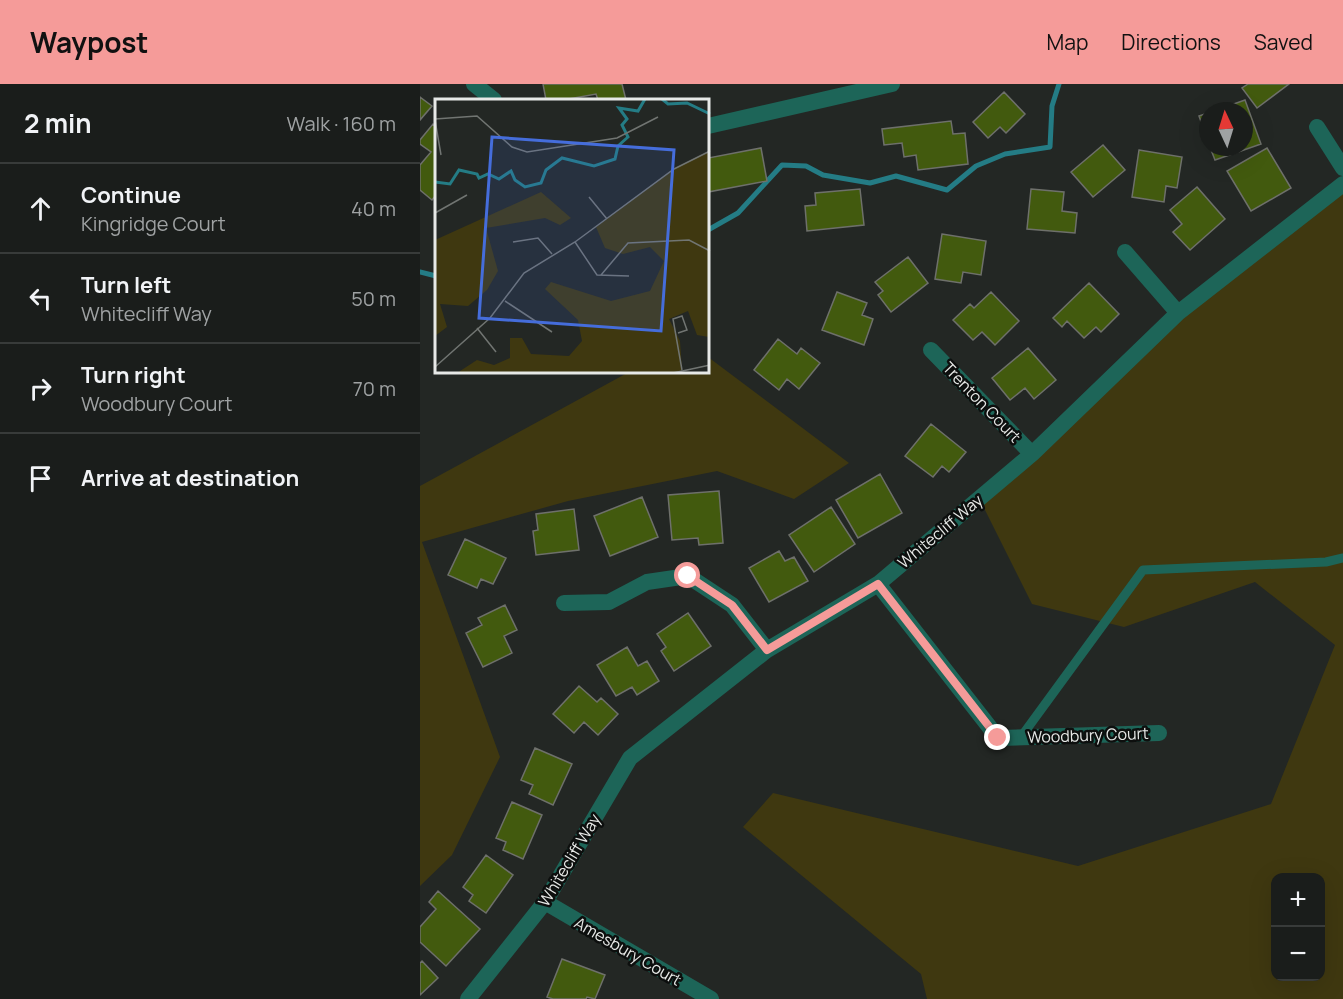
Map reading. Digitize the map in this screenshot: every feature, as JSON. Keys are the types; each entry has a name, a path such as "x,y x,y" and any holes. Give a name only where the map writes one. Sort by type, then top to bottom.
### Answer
{"street":[{"path":"474,84 493,99"},
{"path":"710,126 892,84"},
{"path":"1317,127 1343,168"},
{"name":"Whitecliff Way","path":"468,999 545,902 630,758 767,650 878,584 1032,454 1178,313 1343,184"},
{"path":"1125,252 1178,313"},
{"name":"Trenton Court","path":"931,350 1032,454"},
{"path":"564,603 609,602 647,582 688,576 732,605 767,650"},
{"name":"Woodbury Court","path":"878,584 998,738 1159,733"},
{"name":"Amesbury Court","path":"545,902 711,999"}],"lane":[{"path":"1021,737 1143,570 1326,562 1343,558"}],"shaded area":[{"path":"1343,184 1343,999 927,999 921,974 743,827 773,793 1078,866 1271,804 1335,645 1255,582 1124,627 1032,604 979,498 1178,313"},
{"path":"710,359 849,463 794,499 717,471 568,501 422,542 500,757 452,855 420,886 420,486 625,374 710,374"}],"building":[{"path":"543,84 622,84 626,99 598,99 596,94 568,99 546,99"},
{"path":"1248,84 1289,84 1257,108 1242,88"},
{"path":"1004,92 1025,114 1006,133 1000,127 988,138 973,122"},
{"path":"420,97 432,106 420,120"},
{"path":"951,121 953,134 965,133 968,164 918,170 916,155 904,157 902,143 884,145 882,129"},
{"path":"1253,122 1261,144 1253,147"},
{"path":"433,124 435,126 435,196 432,200 420,190 420,165 431,152 420,144 420,140"},
{"path":"1103,145 1125,170 1093,197 1071,172"},
{"path":"761,148 767,181 710,192 710,158"},
{"path":"1267,148 1291,188 1251,211 1227,171"},
{"path":"1139,150 1182,157 1177,188 1166,186 1164,202 1132,197"},
{"path":"1213,156 1226,156 1215,160"},
{"path":"1197,187 1225,219 1190,250 1173,232 1182,224 1170,210"},
{"path":"860,189 864,225 807,231 805,206 816,205 815,193"},
{"path":"1031,189 1064,192 1062,211 1077,213 1075,233 1027,229"},
{"path":"942,234 986,241 981,275 963,272 961,283 935,279"},
{"path":"908,257 928,283 891,312 878,295 883,291 875,282"},
{"path":"1089,283 1119,314 1101,332 1096,327 1084,338 1067,321 1062,327 1053,318"},
{"path":"837,292 867,303 862,315 873,319 864,345 822,330"},
{"path":"991,292 1019,321 995,345 982,332 973,340 953,320 970,304 974,308"},
{"path":"778,339 797,354 801,348 820,363 799,389 787,379 779,390 754,370"},
{"path":"1028,348 1056,380 1034,399 1025,388 1010,400 992,378"},
{"path":"931,424 966,452 949,472 942,466 933,477 905,456"},
{"path":"880,474 902,513 858,538 836,500"},
{"path":"719,491 723,543 699,545 698,538 672,540 668,495"},
{"path":"642,497 658,537 610,556 594,516"},
{"path":"831,507 855,544 814,572 789,535"},
{"path":"574,509 579,550 536,555 533,531 538,530 536,514"},
{"path":"465,539 506,558 493,584 481,579 477,588 448,575"},
{"path":"779,551 785,561 794,557 808,581 769,602 749,568"},
{"path":"505,605 517,630 504,636 512,653 483,667 466,633 482,625 478,618"},
{"path":"688,613 711,646 674,671 661,651 666,647 657,634"},
{"path":"627,647 638,666 647,661 659,681 637,695 632,687 616,696 597,665"},
{"path":"579,686 597,702 601,698 618,714 598,735 584,722 574,733 553,714"},
{"path":"535,748 572,764 553,805 529,794 533,785 521,780"},
{"path":"512,802 542,815 523,859 503,850 506,842 496,838"},
{"path":"486,855 513,875 486,913 469,901 473,895 463,887"},
{"path":"438,891 480,929 446,966 420,942 420,927 436,909 429,902"},
{"path":"562,959 605,975 595,999 547,997"},
{"path":"422,961 438,978 420,995 420,963"}],"waterway":[{"path":"710,229 738,213 782,165 806,166 823,175 870,183 896,176 947,190 976,166 1005,154 1050,147 1052,106 1059,84"},
{"path":"420,272 435,276"}],"route":[{"path":"688,576 732,605 767,650 878,584 998,738"}]}
